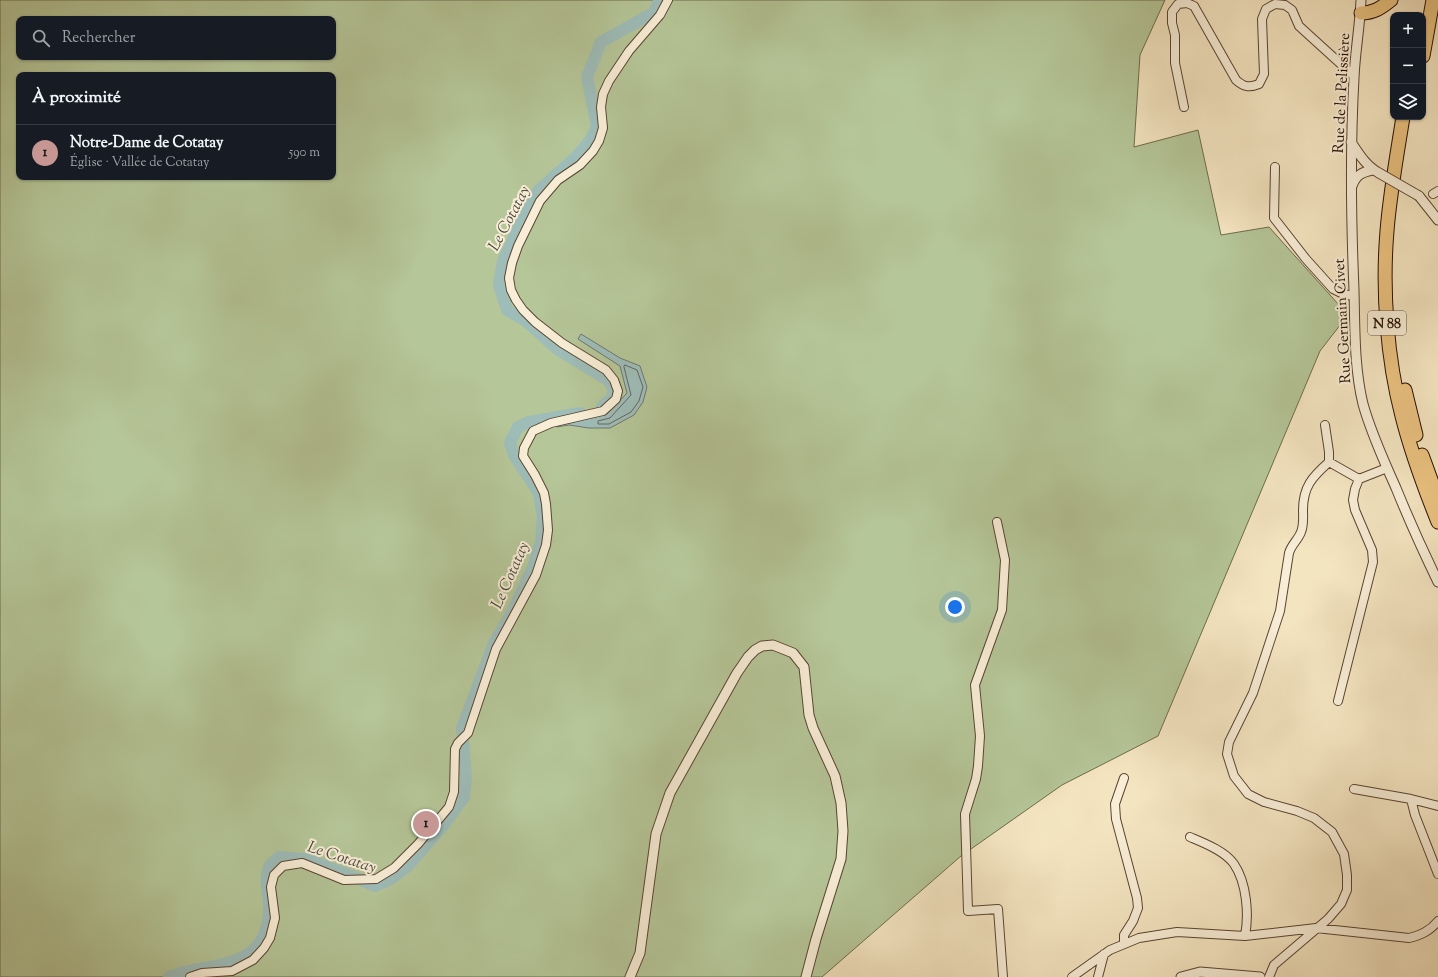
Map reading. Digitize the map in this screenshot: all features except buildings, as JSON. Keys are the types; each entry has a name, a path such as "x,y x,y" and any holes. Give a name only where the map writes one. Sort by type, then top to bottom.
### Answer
{"highway":[{"path":"1361,13 1370,13 1380,9 1391,0"},
{"path":"1422,12 1424,0"},
{"path":"1424,48 1433,0"},
{"name":"N 88","path":"1403,120 1387,232 1385,264 1388,335 1394,378 1402,415 1422,484 1438,522"},
{"name":"N 88","path":"1411,120 1395,230 1394,279 1396,327 1404,387 1419,446 1438,499"}],"street":[{"path":"190,977 202,973 232,971 253,960 264,948 270,938 275,918 271,887 274,875 283,866 302,863 344,880 376,879 394,868 418,844 449,807 454,792 455,749 458,743 468,733 496,649 536,575 546,545 548,513 545,498 535,474 523,456 524,448 533,431 551,423 603,411 616,399 618,392 614,380 606,370 562,343 535,322 523,310 511,290 509,278 512,263 518,246 540,201 558,180 580,165 593,151 599,141 603,128 601,107 603,94 629,51 660,15 668,0"},
{"name":"Rue de la Pelissière","path":"1351,188 1351,142 1354,76 1361,0"},
{"path":"1184,107 1174,63 1175,35 1172,23 1172,12 1178,4 1187,2 1194,6 1236,80 1243,86 1252,87 1259,84 1264,74 1262,19 1266,9 1275,4 1285,5 1292,10 1299,26 1354,76"},
{"path":"1351,142 1364,161 1376,172 1419,196 1438,220"},
{"path":"1275,167 1274,218 1306,260 1333,289 1343,294 1354,296"},
{"path":"1351,188 1357,176 1363,172 1376,172"},
{"name":"Rue Germain Civet","path":"1351,188 1356,358 1359,384 1370,426 1420,546 1438,582"},
{"path":"1269,977 1274,965 1328,919 1341,904 1347,890 1347,875 1344,854 1332,832 1314,818 1297,811 1264,802 1248,794 1234,776 1227,754 1229,742 1253,693 1280,611 1288,553 1301,532 1303,525 1303,499 1305,492 1313,477 1329,462 1330,452 1325,425"},
{"path":"1329,462 1359,479"},
{"path":"1338,701 1373,562 1372,550 1355,510 1353,500 1355,489 1359,479 1387,468"},
{"path":"997,522 1005,560 1002,610 976,685 980,736 978,766 976,779 965,814 968,911 998,909 1003,977"},
{"path":"630,977 640,953 656,834 670,793 748,657 755,650 765,645 773,645 793,653 804,667 813,728 835,776 841,803 843,831 841,859 816,938 806,977"},
{"path":"1124,778 1116,804 1116,818 1137,898 1138,908 1133,921 1124,935 1124,944"},
{"path":"1354,789 1411,799 1438,806"},
{"path":"1411,799 1414,815 1438,874"},
{"path":"1190,836 1216,848 1234,864 1246,898 1248,923 1245,936"},
{"path":"1072,977 1104,954 1124,944 1139,938 1177,932 1245,936 1316,928 1409,938 1430,930 1438,921"},
{"path":"1098,977 1104,954"},
{"path":"1181,977 1200,972 1260,977"}],"green space":[{"path":"0,0 1165,0 1140,55 1134,147 1198,130 1221,235 1269,227 1348,315 1320,351 1158,736 1062,785 961,856 822,977 0,977"}],"water":[{"path":"581,334 620,358 640,366 647,387 643,402 634,415 610,428 589,428 569,425 556,426 607,414 627,393 620,366 578,339"}],"waterway":[{"name":"Le Cotatay","path":"602,407 613,397 613,388 609,381 557,349 526,321 507,310 499,285 503,261 538,191 576,157 591,139 597,126 587,77 601,42 653,13 660,0"},
{"name":"Le Cotatay","path":"169,977 179,973 219,965 239,959 248,954 259,944 265,932 269,917 268,872 271,864 279,857 305,859 375,886 391,879 407,867 443,826 464,797 466,778 462,728 494,643 512,612 533,567 541,542 543,517 539,493 514,455 510,443 518,427 529,422 580,413"}],"place":[{"name":"Notre-Dame de Cotatay","path":"426,824"}]}
